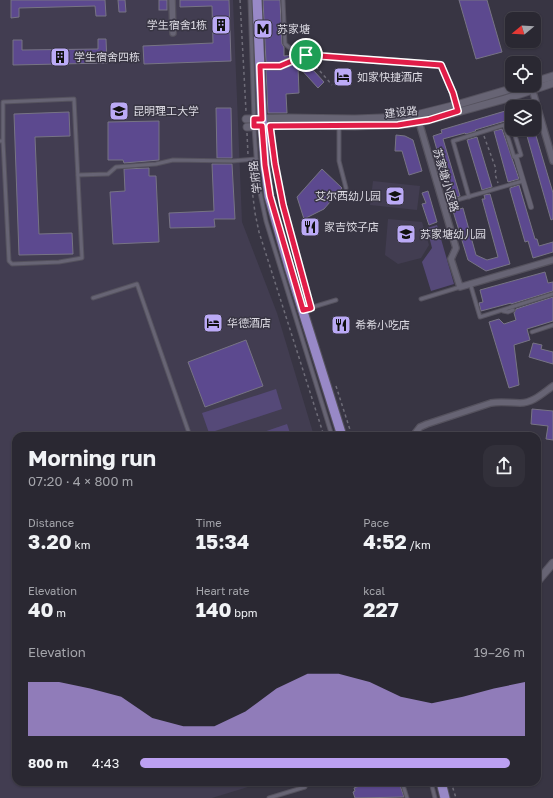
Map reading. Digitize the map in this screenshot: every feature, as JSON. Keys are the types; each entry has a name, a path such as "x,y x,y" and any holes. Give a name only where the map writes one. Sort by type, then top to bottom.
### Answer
{"main road":[{"name":"学府路","path":"257,0 260,66 253,122 265,165 275,219 307,309 341,432"},
{"path":"442,786 445,798"}],"street":[{"path":"172,0 173,33"},
{"path":"260,66 280,66 306,55 441,65 453,93 457,108"},
{"path":"541,80 553,76"},
{"name":"建设路","path":"541,86 553,83"},
{"name":"建设路","path":"253,122 288,125 398,125 419,122 505,92"},
{"name":"建设路","path":"253,122 396,118 457,108 516,92"},
{"path":"532,92 553,161"},
{"name":"苏家塘小区路","path":"419,122 456,248 451,259 460,287"},
{"path":"516,157 531,207"},
{"path":"460,287 553,260"},
{"path":"416,432 420,427 427,424 491,402 499,401 521,404 528,402 535,399 553,386"},
{"path":"541,577 553,563"}],"lane":[{"name":"学府路","path":"250,0 253,122 258,183 266,221 331,432"},
{"path":"283,0 285,44 296,53 306,55"},
{"path":"74,99 82,258 59,262 12,264 10,261 2,141 3,102 74,99"},
{"path":"470,197 453,141 504,125 514,157 516,157 521,155 515,136"},
{"path":"339,126 339,161 346,188"},
{"path":"78,175 108,174 116,166 156,164 173,160 232,161 256,159"},
{"path":"443,204 523,181"},
{"path":"470,283 480,317 553,294"},
{"path":"93,298 137,284 189,432"},
{"path":"421,299 460,287"},
{"path":"307,309 336,300"},
{"path":"503,311 508,312 513,310"},
{"path":"532,332 553,326"},
{"path":"269,798 305,786"},
{"path":"403,786 407,798"},
{"path":"432,786 435,798"}],"path":[{"path":"240,0 253,122"},
{"path":"306,55 332,85"},
{"path":"483,132 496,169 495,174 499,189"},
{"path":"272,141 283,205 307,309"},
{"path":"335,385 351,432"},
{"path":"453,786 456,798"}],"shaded area":[{"path":"0,0 233,0 242,222 277,313 313,432 12,432 12,786 251,786 212,798 0,798"},
{"name":"艾尔西幼儿园","path":"373,181 420,186 417,210 370,205"},
{"name":"苏家塘幼儿园","path":"388,219 422,222 429,245 421,258 398,264 385,255"},
{"path":"437,225 454,284 431,291 422,262 432,248 427,228"},
{"path":"276,389 282,409 212,432 209,432 202,413"},
{"path":"287,424 290,432 264,432"}],"building":[{"path":"11,0 105,0 106,16 96,16 95,6 19,8 19,17 11,18"},
{"path":"118,0 125,0 126,12 119,12"},
{"path":"159,0 167,0 167,10 159,10"},
{"name":"学生宿舍1栋","path":"180,0 229,0 231,61 144,64 143,46 213,43 212,6 180,7"},
{"path":"263,0 280,0 284,56 294,55 279,62 266,62"},
{"path":"459,0 487,0 502,52 476,59"},
{"name":"学生宿舍四栋","path":"98,39 106,39 107,63 13,65 13,40 22,40 22,50 98,49"},
{"path":"304,60 324,82 318,88 298,66 299,93 286,94 287,113 268,113 266,70 281,70"},
{"path":"216,108 231,108 232,158 217,158"},
{"path":"505,111 505,121 466,134 443,139 460,196 451,199 433,136 442,133 441,130"},
{"path":"69,112 70,136 35,137 39,234 72,233 73,254 19,255 14,114"},
{"path":"159,121 159,160 124,163 123,160 108,160 108,122"},
{"path":"502,129 519,179 508,182 494,131"},
{"path":"396,135 405,136 413,140 422,171 409,175 402,151 395,151"},
{"path":"527,136 536,136 553,193 553,219 551,220"},
{"path":"477,137 492,187 482,190 467,140"},
{"path":"212,164 232,164 235,219 214,219 215,227 170,228 169,213 214,211"},
{"path":"149,168 149,176 156,176 159,242 113,244 110,192 125,191 124,169"},
{"path":"322,169 342,188 324,209 304,219 297,197"},
{"path":"519,185 535,239 537,239 539,246 553,242 553,252 533,258 528,241 525,242 510,190 510,188"},
{"path":"428,191 437,222 429,225 422,204 426,203 422,193"},
{"path":"490,194 510,264 486,271 468,260 453,211 463,208 476,255 487,260 498,257 482,199 485,199 484,195"},
{"path":"545,272 548,283 553,282 553,291 511,304 481,311 479,303 483,302 480,290"},
{"path":"553,297 553,321 527,329 530,340 514,345 519,385 509,388 489,322 499,319 504,324 516,320 514,313 516,309"},
{"path":"246,340 263,386 205,407 188,362"},
{"path":"533,343 542,345 541,349 553,352 553,364 529,357"},
{"path":"532,409 553,411 553,440 546,439 548,426 531,424"},
{"path":"360,786 400,786 404,797 355,798 353,792 355,791 354,788"}],"place":[{"name":"学生宿舍1栋","path":"221,25"},
{"name":"苏家塘","path":"263,29"},
{"name":"学生宿舍四栋","path":"60,57"},
{"name":"如家快捷酒店","path":"343,77"},
{"name":"昆明理工大学","path":"119,111"},
{"name":"艾尔西幼儿园","path":"395,196"},
{"name":"家吉饺子店","path":"310,227"},
{"name":"苏家塘幼儿园","path":"406,234"},
{"name":"华德酒店","path":"213,323"},
{"name":"希希小吃店","path":"341,325"}],"route":[{"path":"306,55 441,65 453,93 458,111 429,120 398,125 270,126 275,164 283,205 311,308 303,310 273,212 265,165 262,126 254,126 254,119 262,119 260,66 280,66 306,55"}]}
